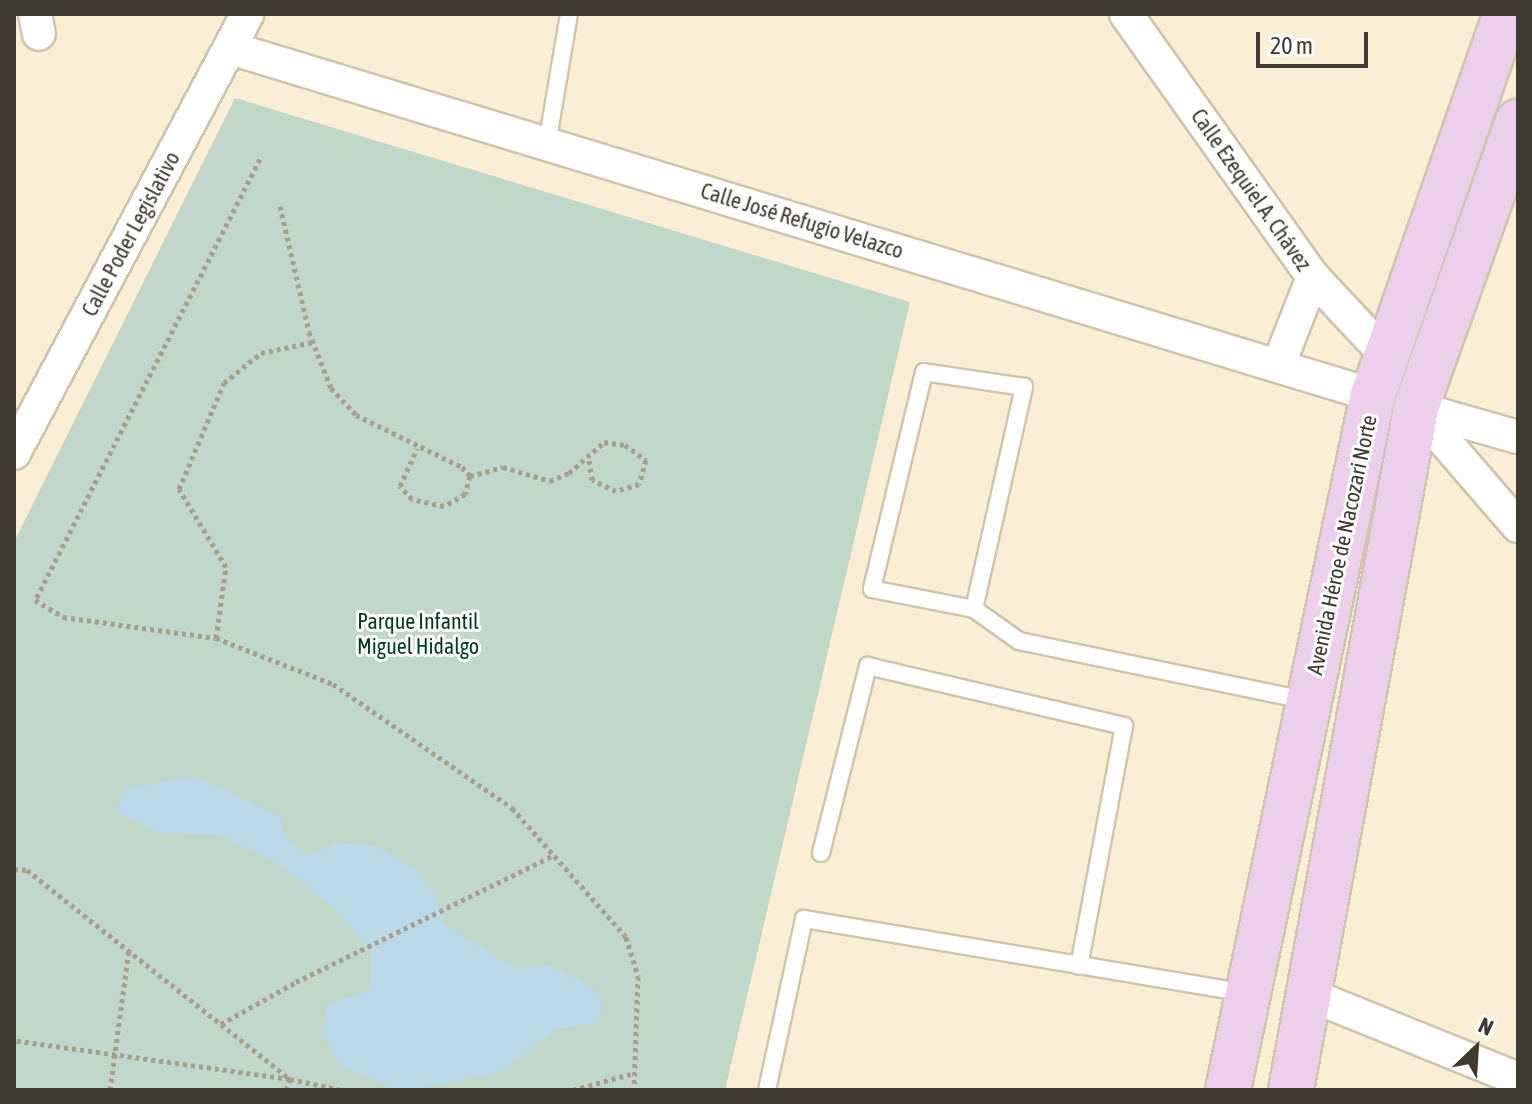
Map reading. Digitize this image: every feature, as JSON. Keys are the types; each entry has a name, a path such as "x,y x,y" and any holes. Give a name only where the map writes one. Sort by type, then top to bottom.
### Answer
{"main road":[{"name":"Avenida Héroe de Nacozari Norte","path":"1228,1090 1381,376 1506,14"},
{"name":"Avenida Héroe de Nacozari Norte","path":"1291,1090 1416,408 1518,122"}],"street":[{"name":"Calle Poder Legislativo","path":"14,453 247,14"},
{"name":"Calle Ezequiel A. Chávez","path":"1126,14 1381,376"},
{"name":"Calle José Refugio Velazco","path":"230,48 1278,366 1381,376"},
{"path":"1278,366 1313,277"},
{"path":"1416,408 1518,437"},
{"path":"1416,408 1518,526"},
{"path":"1310,995 1518,1079"}],"lane":[{"path":"547,144 569,14"},
{"path":"974,609 1024,387 924,372 872,589 974,609 1019,641 1310,701"},
{"path":"821,853 868,666 1124,726 1079,966"},
{"path":"767,1090 804,919 1248,993"}],"path":[{"path":"260,159 35,600 63,617 216,638 346,693 512,808 626,937 638,976 634,1090"},
{"path":"280,206 313,342 331,388 356,415 417,449 462,467 470,476"},
{"path":"216,638 226,567 179,489 224,383 261,353 313,342"},
{"path":"470,476 503,467 550,481 589,458 604,442 625,445 646,460 639,484 616,491 592,480 589,458"},
{"path":"417,449 400,486 412,499 444,506 465,494 470,476"},
{"path":"221,1024 554,855"},
{"path":"14,869 27,870 290,1079"},
{"path":"110,1090 129,949"},
{"path":"14,1040 290,1079 341,1090"},
{"path":"573,1090 634,1073"},
{"path":"286,1090 290,1079"}],"green space":[{"name":"Parque Infantil Miguel Hidalgo","path":"235,98 910,302 725,1090 14,1090 14,542"}],"water":[{"path":"195,776 280,816 284,837 307,856 336,843 376,846 415,869 437,896 445,925 517,969 548,965 594,988 604,1006 596,1023 556,1029 500,1072 412,1090 396,1090 340,1065 323,1036 326,1004 370,991 371,951 337,911 278,863 218,835 158,833 115,811 125,789"}]}
